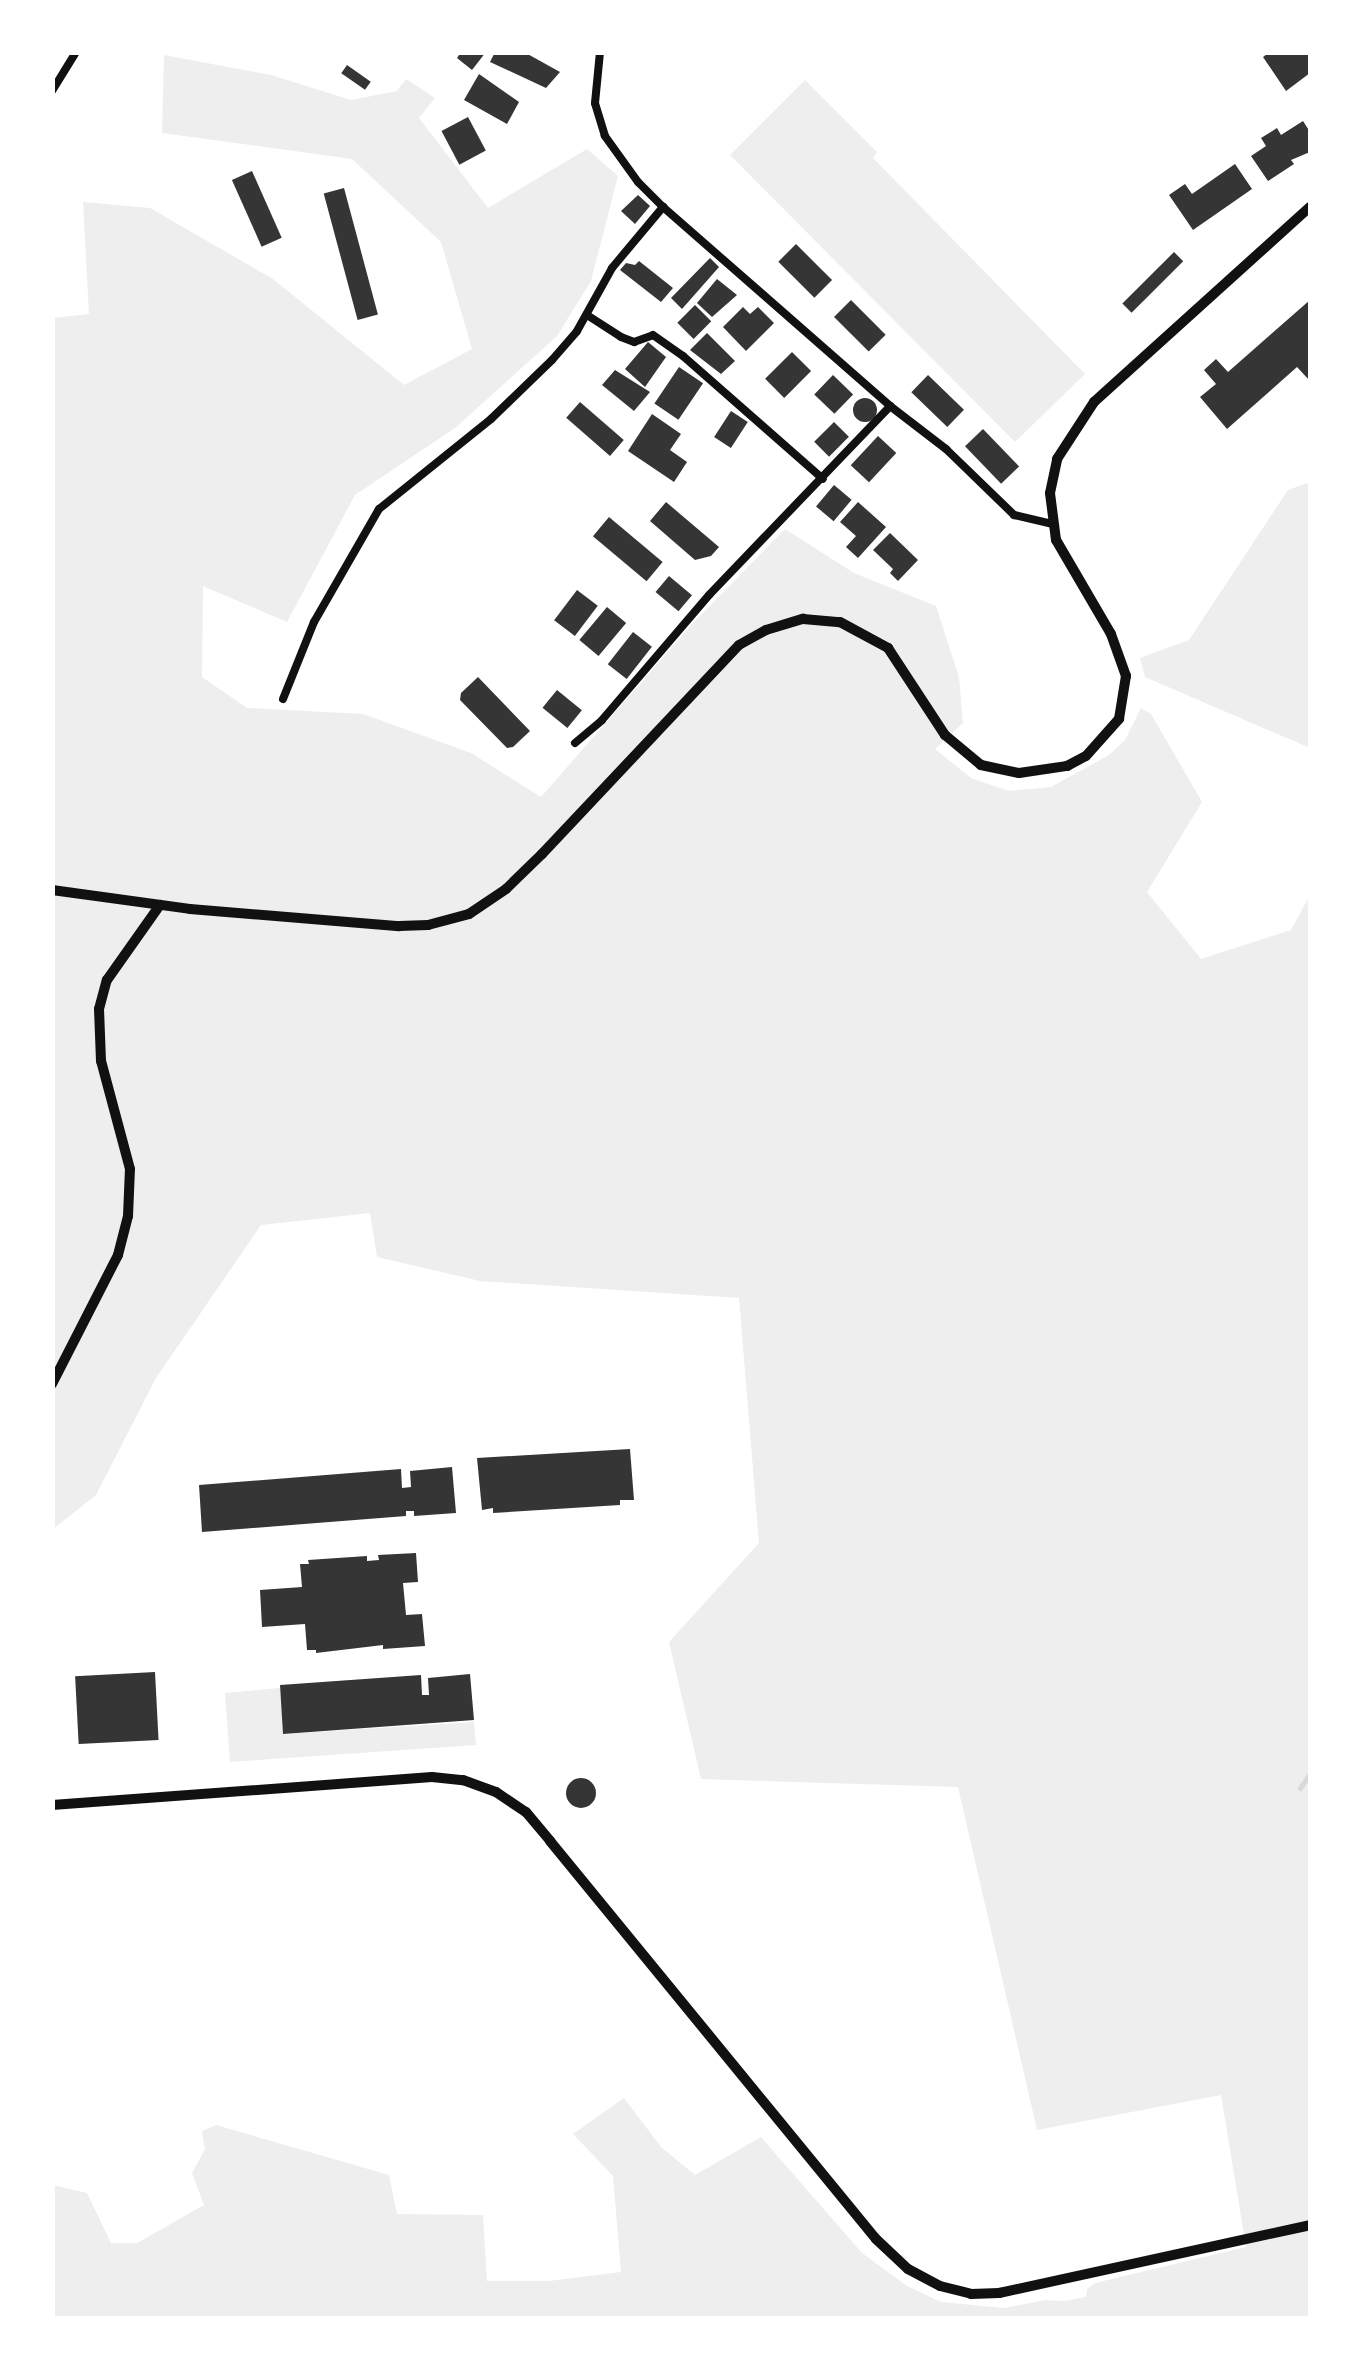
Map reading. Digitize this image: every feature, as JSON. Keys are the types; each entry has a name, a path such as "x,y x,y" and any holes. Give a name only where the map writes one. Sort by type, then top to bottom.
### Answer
{"street":[{"path":"52,91 76,52"},
{"path":"600,52 595,103 614,150 663,207 890,406 946,449 1014,515 1052,524"},
{"path":"283,699 314,622 330,600 379,508 494,417 552,360 586,316 612,268 663,207"},
{"path":"52,890 399,926 428,925 469,914 506,890 740,645 766,630 802,619 840,622 888,648 944,734 980,765 1018,773 1067,766 1086,756 1112,730 1126,690 1117,648 1058,546 1050,493 1057,459 1094,402 1310,207"},
{"path":"586,316 620,338 634,342 652,335 683,356 823,479"},
{"path":"574,743 602,720 709,596 890,406"},
{"path":"52,1384 118,1255 128,1216 130,1169 101,1061 99,1008 107,980 160,904"},
{"path":"52,1805 432,1777 464,1780 496,1792 538,1826 876,2239 908,2269 940,2286 971,2294 999,2294 1310,2224"}],"shaded area":[{"path":"164,55 271,75 351,100 397,91 406,79 435,98 419,118 488,208 587,149 618,176 591,281 557,336 455,428 355,495 287,622 203,586 202,677 247,708 363,714 471,753 541,797 694,622 785,529 854,573 936,606 959,677 963,723 935,749 971,778 1009,791 1051,787 1109,755 1125,740 1141,708 1151,714 1202,802 1147,892 1201,959 1291,930 1310,895 1310,2318 53,2318 53,2185 87,2193 111,2243 137,2243 204,2205 192,2173 205,2149 202,2131 216,2125 389,2175 397,2214 483,2215 487,2281 549,2281 621,2272 613,2176 573,2134 624,2098 661,2147 695,2175 761,2137 862,2253 907,2286 941,2302 1004,2308 1045,2300 1064,2301 1086,2297 1087,2289 1095,2283 1246,2247 1221,2095 1037,2130 958,1787 701,1779 669,1642 759,1543 739,1298 480,1281 377,1257 370,1213 261,1225 156,1378 96,1495 53,1529 53,318 89,314 83,202 150,208 273,279 404,385 472,349 441,242 352,159 162,133"},
{"path":"805,80 877,152 873,158 1085,374 1015,442 730,155"},
{"path":"1310,482 1310,748 1145,677 1140,658 1189,640 1288,490"},
{"path":"280,1688 284,1734 474,1722 476,1745 230,1762 225,1693"}],"building":[{"path":"461,52 486,52 472,70 457,58"},
{"path":"495,52 524,52 560,72 546,88 490,62"},
{"path":"1270,52 1310,52 1310,73 1286,91 1263,57"},
{"path":"347,65 371,82 365,90 341,73"},
{"path":"479,74 519,102 507,124 464,100"},
{"path":"468,117 486,151 459,165 442,131"},
{"path":"1303,121 1310,132 1310,152 1291,160 1294,164 1268,181 1251,156 1266,146 1261,138 1277,128 1281,135"},
{"path":"1235,164 1252,189 1193,230 1169,195 1185,184 1192,194"},
{"path":"252,171 282,238 262,247 232,180"},
{"path":"344,188 378,315 358,320 324,193"},
{"path":"638,195 650,206 635,224 621,211"},
{"path":"796,244 832,280 814,298 778,262"},
{"path":"1174,252 1183,261 1132,313 1122,304"},
{"path":"710,258 719,267 682,309 671,298"},
{"path":"639,261 673,288 661,302 620,270 626,263 635,265"},
{"path":"717,279 737,295 712,317 697,303"},
{"path":"851,300 886,335 869,352 834,317"},
{"path":"1310,300 1310,381 1297,367 1227,429 1200,397 1216,384 1204,370 1216,359 1228,372"},
{"path":"695,305 711,321 694,339 677,323"},
{"path":"743,307 750,314 758,307 774,323 746,351 723,327"},
{"path":"707,333 735,361 721,374 690,350"},
{"path":"648,342 666,357 645,387 625,369"},
{"path":"792,352 811,371 784,398 765,379"},
{"path":"679,367 703,383 678,420 654,403"},
{"path":"615,370 650,392 634,411 602,385"},
{"path":"833,375 853,394 834,414 814,394"},
{"path":"928,375 964,410 947,427 911,392"},
{"path":"865,398 874,401 874,419 865,422 856,419 853,410 856,401"},
{"path":"580,402 624,440 610,456 566,418"},
{"path":"731,411 748,422 731,448 714,437"},
{"path":"652,414 681,434 670,450 687,462 674,482 628,451"},
{"path":"834,422 849,437 829,457 814,442"},
{"path":"983,429 1019,466 1001,484 965,446"},
{"path":"878,436 896,453 869,482 851,465"},
{"path":"834,485 852,500 834,521 816,506"},
{"path":"666,502 719,547 711,556 695,560 650,521"},
{"path":"858,502 886,527 858,558 846,547 856,536 840,522"},
{"path":"609,517 663,562 647,581 593,536"},
{"path":"890,533 918,560 898,581 890,573 893,569 873,550"},
{"path":"669,576 692,595 678,611 656,592"},
{"path":"577,590 598,606 575,636 554,620"},
{"path":"607,607 626,623 599,656 579,640"},
{"path":"633,632 652,647 627,679 608,664"},
{"path":"478,677 530,731 513,747 507,748 460,700 461,693"},
{"path":"557,690 582,710 567,728 543,708"},
{"path":"630,1449 634,1500 620,1500 620,1505 493,1513 493,1508 482,1510 477,1458"},
{"path":"452,1467 456,1513 414,1516 414,1511 406,1511 406,1516 202,1532 199,1485 401,1469 402,1488 411,1487 410,1471"},
{"path":"416,1553 418,1582 403,1583 406,1615 422,1614 425,1646 383,1649 383,1645 316,1653 307,1650 305,1624 262,1627 260,1590 302,1587 300,1564 309,1564 308,1560 367,1556 367,1561 379,1560 378,1555"},
{"path":"155,1672 159,1740 79,1744 75,1676"},
{"path":"470,1674 474,1720 283,1734 280,1685 421,1675 422,1695 429,1695 428,1678"},
{"path":"581,1778 592,1782 596,1793 592,1804 581,1808 570,1804 566,1793 570,1782"}],"waterway":[{"path":"1300,1788 1310,1773"}]}
